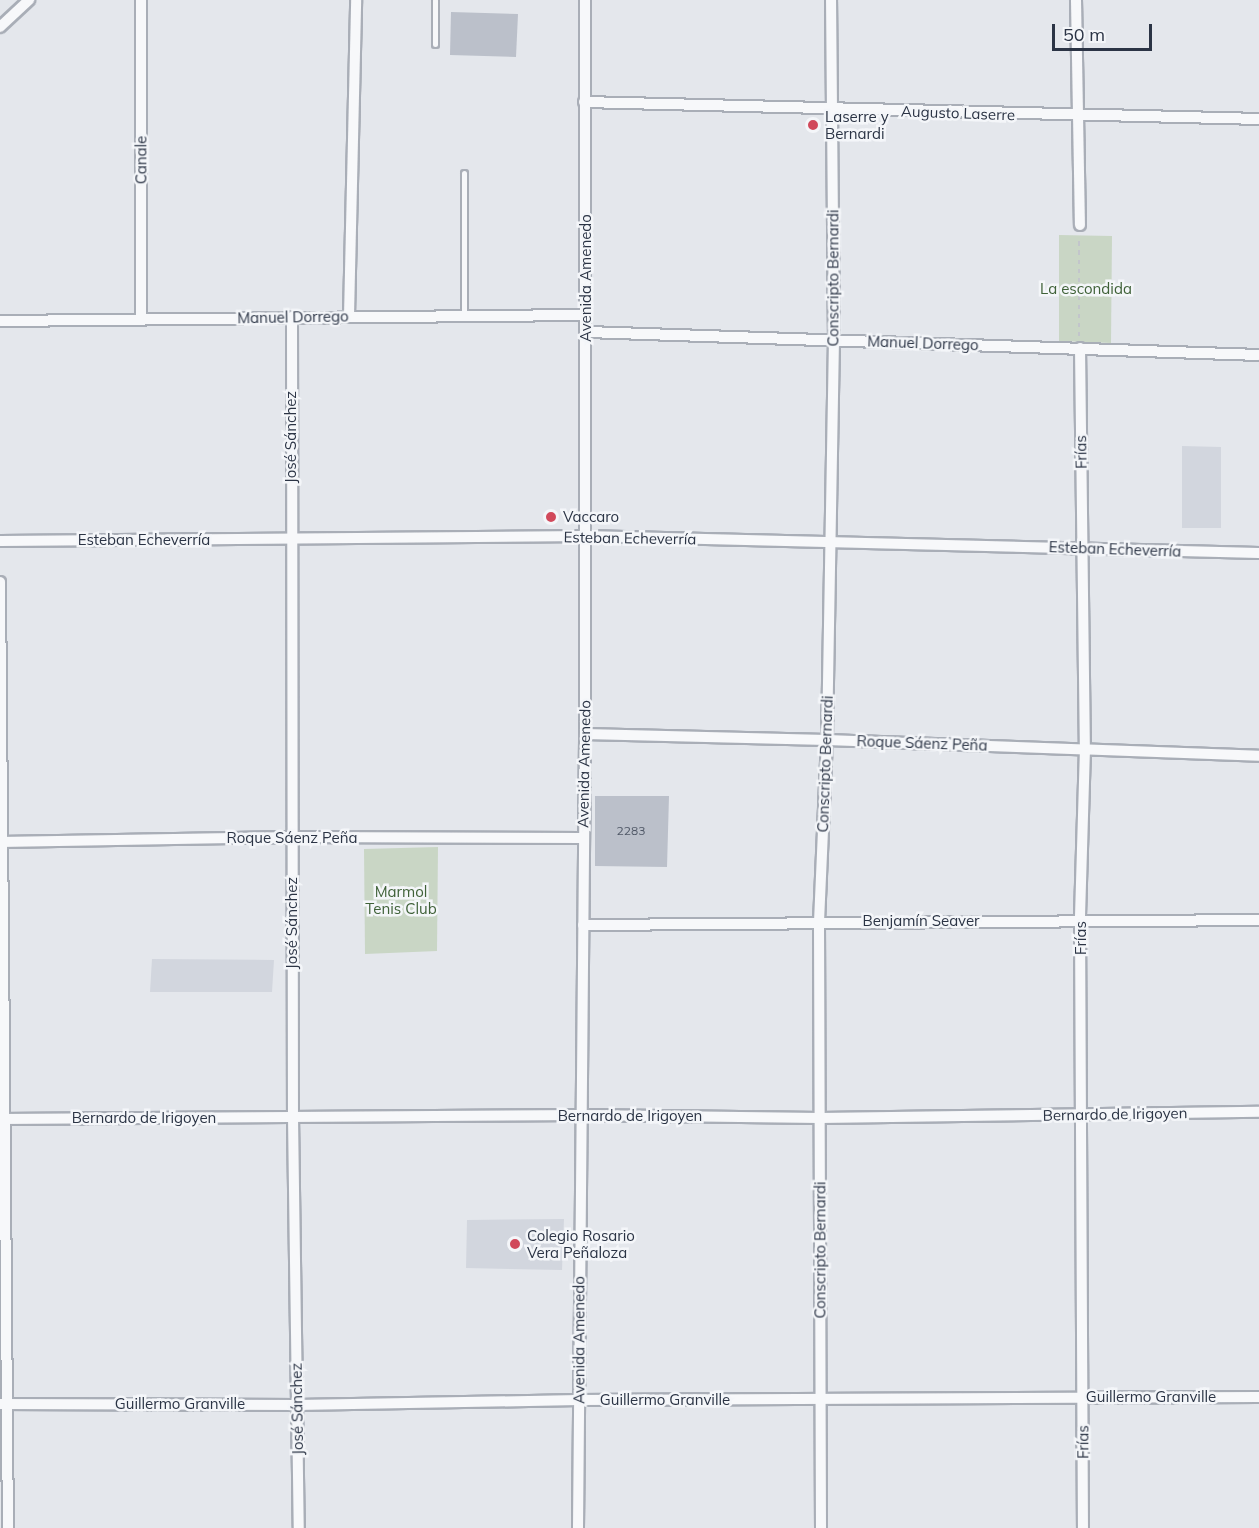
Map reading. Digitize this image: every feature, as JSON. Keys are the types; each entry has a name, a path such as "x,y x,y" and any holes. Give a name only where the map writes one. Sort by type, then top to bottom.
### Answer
{"street":[{"path":"0,27 29,0"},
{"name":"Canale","path":"141,0 141,320"},
{"path":"349,316 356,0"},
{"name":"Avenida Amenedo","path":"578,1528 585,734 585,0"},
{"name":"Conscripto Bernardi","path":"821,1528 819,922 827,740 834,340 831,0"},
{"path":"1076,0 1080,225"},
{"name":"Augusto Laserre","path":"584,102 1077,117 1259,119"},
{"name":"Manuel Dorrego","path":"0,321 586,315"},
{"name":"José Sánchez","path":"292,317 291,837 299,1528"},
{"name":"Manuel Dorrego","path":"586,332 1259,356"},
{"name":"Frías","path":"1080,348 1085,748 1080,921 1083,1528"},
{"name":"Esteban Echeverría","path":"0,541 585,536 1259,553"},
{"path":"0,582 3,1404 8,1528"},
{"name":"Roque Sáenz Peña","path":"585,734 1085,748 1259,756"},
{"name":"Roque Sáenz Peña","path":"2,842 291,837 583,838"},
{"name":"Benjamín Seaver","path":"583,925 1259,920"},
{"name":"Bernardo de Irigoyen","path":"2,1119 581,1115 820,1118 1259,1112"},
{"name":"Guillermo Granville","path":"3,1404 297,1405 579,1400 1259,1397"}],"lane":[{"path":"435,0 435,44"},
{"path":"464,173 464,317"}],"path":[{"path":"1080,225 1080,348"}],"shaded area":[{"path":"1182,446 1221,447 1221,528 1182,528"},
{"path":"152,959 274,960 272,992 150,992"},
{"name":"Colegio Rosario Vera Peñaloza","path":"564,1219 562,1270 466,1268 467,1220"}],"green space":[{"name":"La escondida","path":"1059,235 1112,236 1111,343 1059,341"},
{"name":"Marmol Tenis Club","path":"438,847 437,951 365,954 364,849"}],"building":[{"path":"451,12 518,14 516,57 450,55"},
{"path":"595,796 669,796 667,867 595,866"}],"place":[{"name":"Laserre y Bernardi","path":"813,125"},
{"name":"Vaccaro","path":"551,517"},
{"name":"Colegio Rosario Vera Peñaloza","path":"515,1244"}]}
